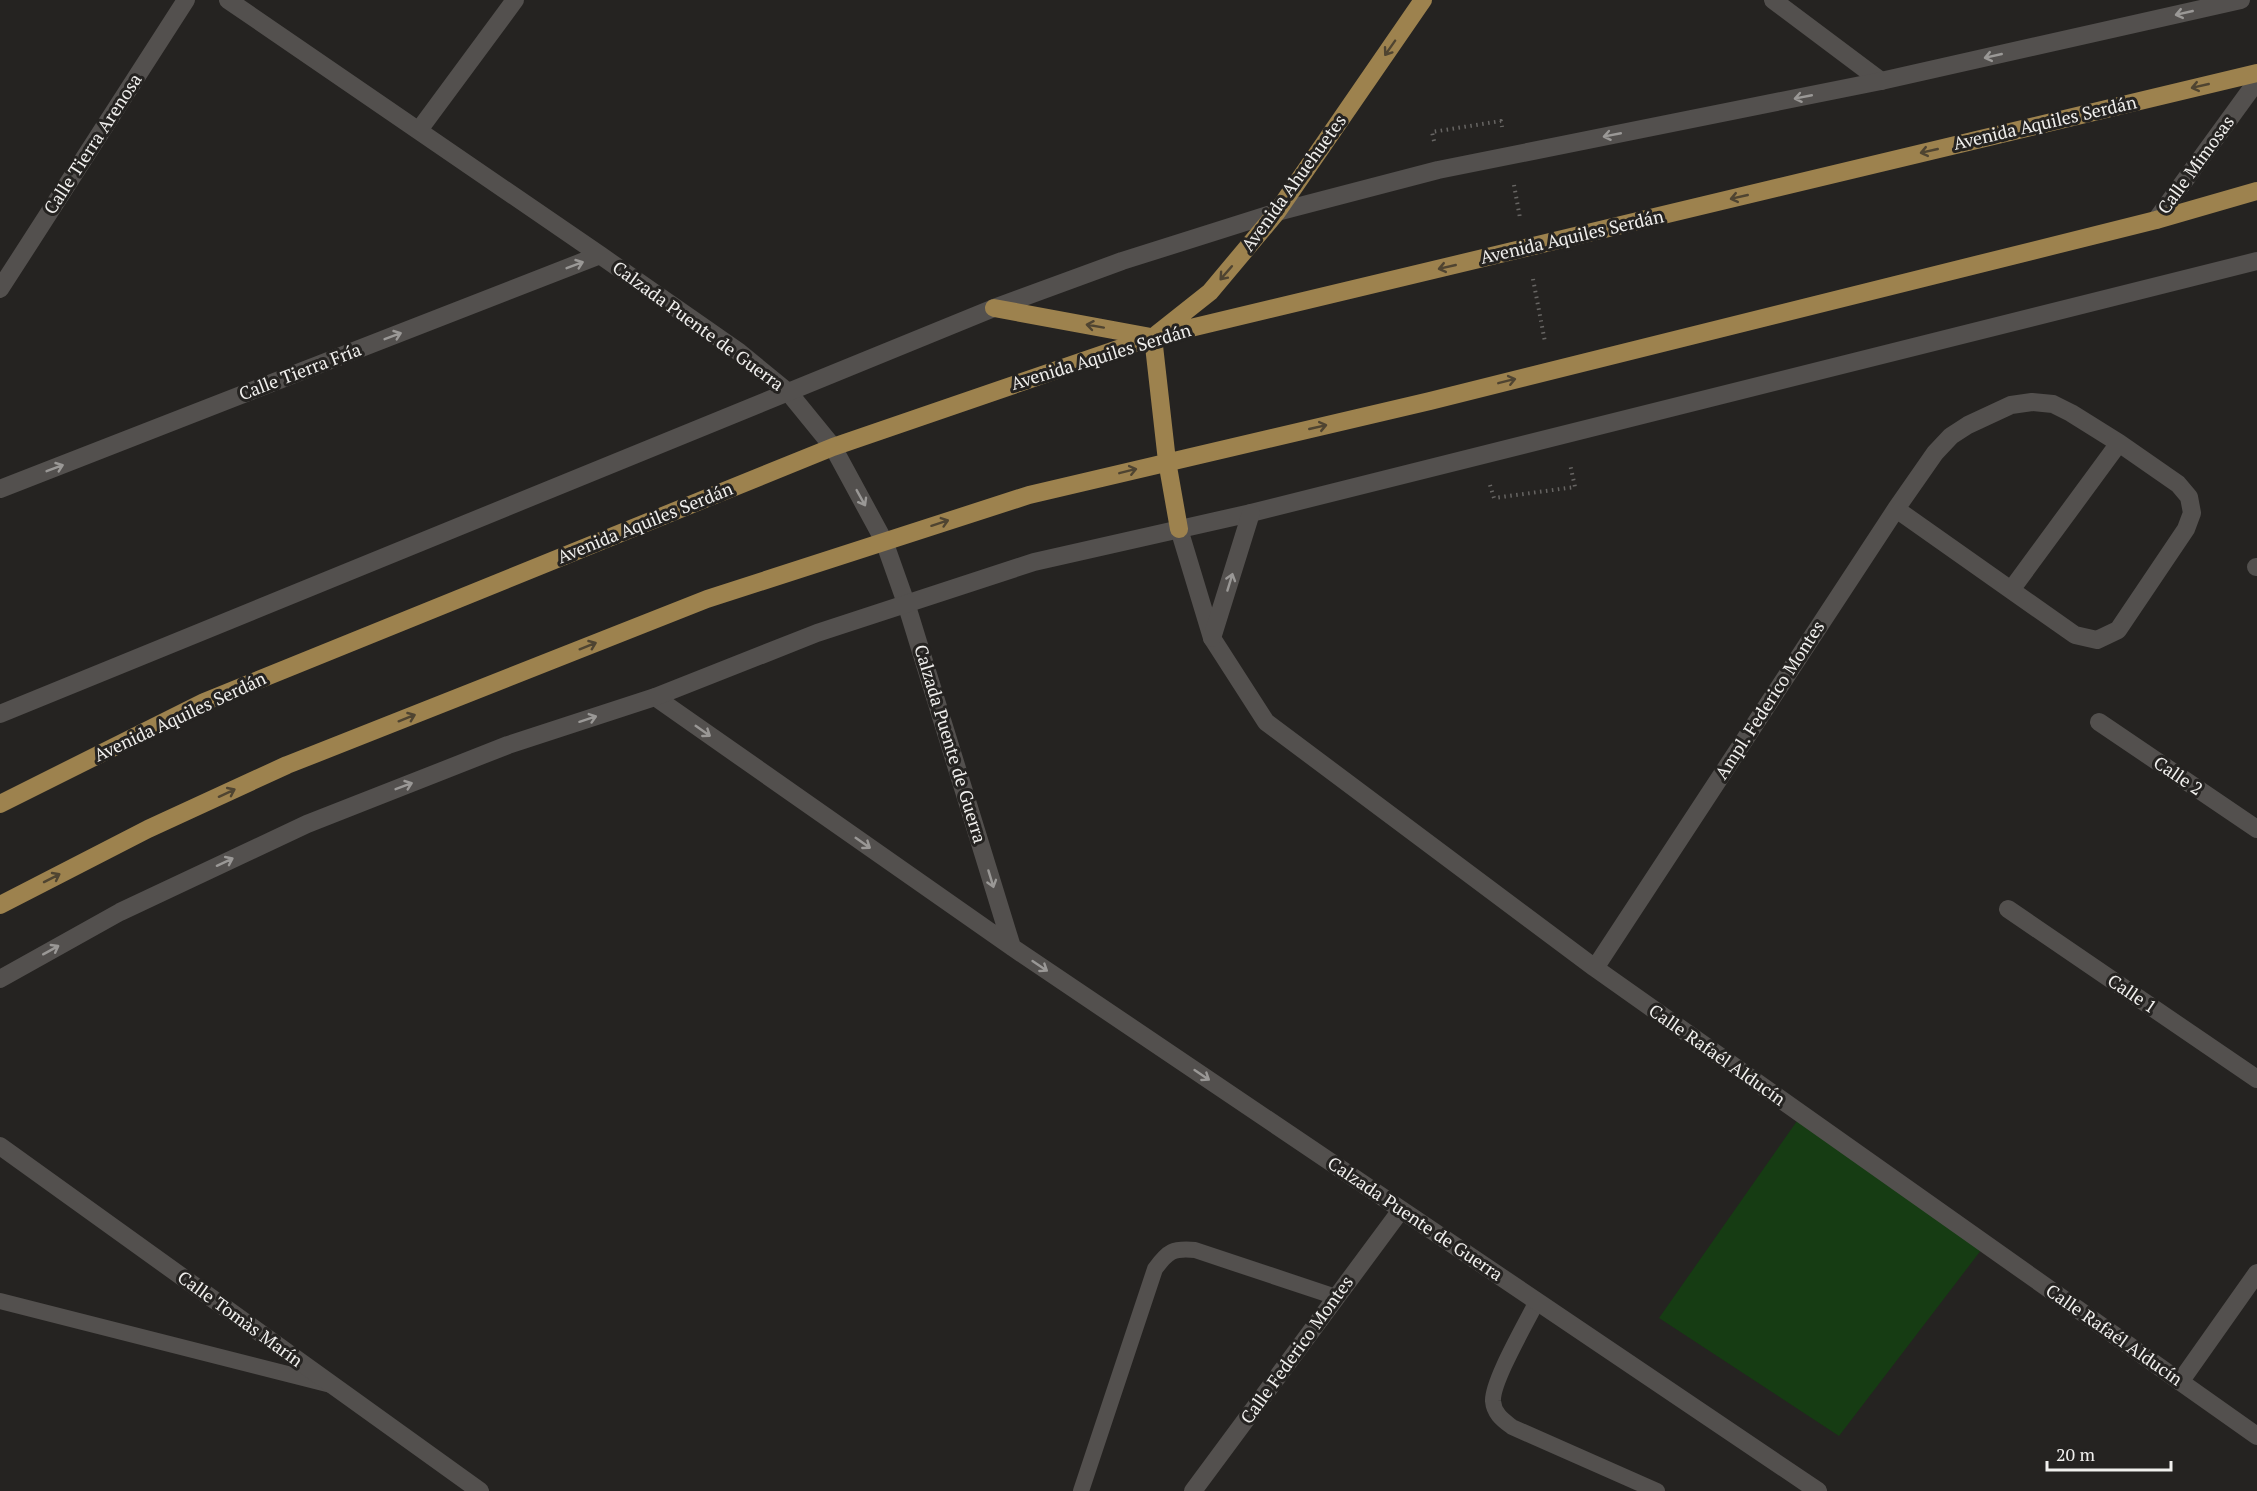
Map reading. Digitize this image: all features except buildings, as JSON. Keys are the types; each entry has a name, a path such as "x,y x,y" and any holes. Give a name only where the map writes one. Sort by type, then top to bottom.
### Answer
{"main road":[{"name":"Avenida Ahuehuetes","path":"1153,337 1209,292 1277,212 1423,0"},
{"name":"Avenida Aquiles Serdán","path":"0,804 204,702 833,447 1153,337 2257,73"},
{"path":"0,905 148,829 287,765 708,599 1029,495 1430,401 2156,220 2257,190"},
{"path":"994,308 1153,337 1167,462 1179,529"}],"street":[{"name":"Calle Tierra Arenosa","path":"0,289 186,0"},
{"name":"Calzada Puente de Guerra","path":"228,0 739,352 789,393 833,447 884,541 906,603 1012,947"},
{"path":"419,130 515,0"},
{"path":"1773,0 1881,81"},
{"path":"3,708 789,393 994,308 1122,261 1277,212 1438,170 1881,81 2241,0"},
{"name":"Calle Mimosas","path":"2156,220 2257,81"},
{"name":"Calle Tierra Fría","path":"0,489 600,255"},
{"path":"0,979 120,912 307,824 508,745 655,698 817,633 1034,562 1251,513 2257,261"},
{"name":"Ampl. Federico Montes","path":"1595,968 1896,509 1935,453 1951,435 2012,405 2032,402 2053,404 2119,443"},
{"path":"1896,509 2075,635 2097,640 2118,630 2186,529 2192,513 2189,497 2178,484 2119,443 2012,590"},
{"path":"1212,638 1251,513"},
{"name":"Calle Rafaél Alducín","path":"1179,529 1212,638 1266,722 1595,968 2257,1436"},
{"name":"Calzada Puente de Guerra","path":"655,698 1012,947 1818,1491"},
{"name":"Calle 2","path":"2099,722 2257,829"},
{"name":"Calle 1","path":"2008,909 2257,1079"},
{"name":"Calle Tomàs Marín","path":"0,1146 480,1491"},
{"name":"Calle Federico Montes","path":"1193,1491 1401,1210"},
{"path":"2180,1382 2257,1273"}],"lane":[{"path":"1082,1491 1155,1269 1165,1256 1179,1248 1195,1250 1336,1297"},
{"path":"0,1301 332,1385"},
{"path":"1537,1301 1496,1385 1493,1401 1499,1417 1512,1427 1657,1491"}],"path":[{"path":"1432,132 1501,121 1503,132"},
{"path":"1512,178 1521,224"},
{"path":"1531,269 1547,350"},
{"path":"1494,498 1575,487 1568,452"}],"green space":[{"path":"1804,1111 1985,1245 1839,1436 1659,1318"}]}
